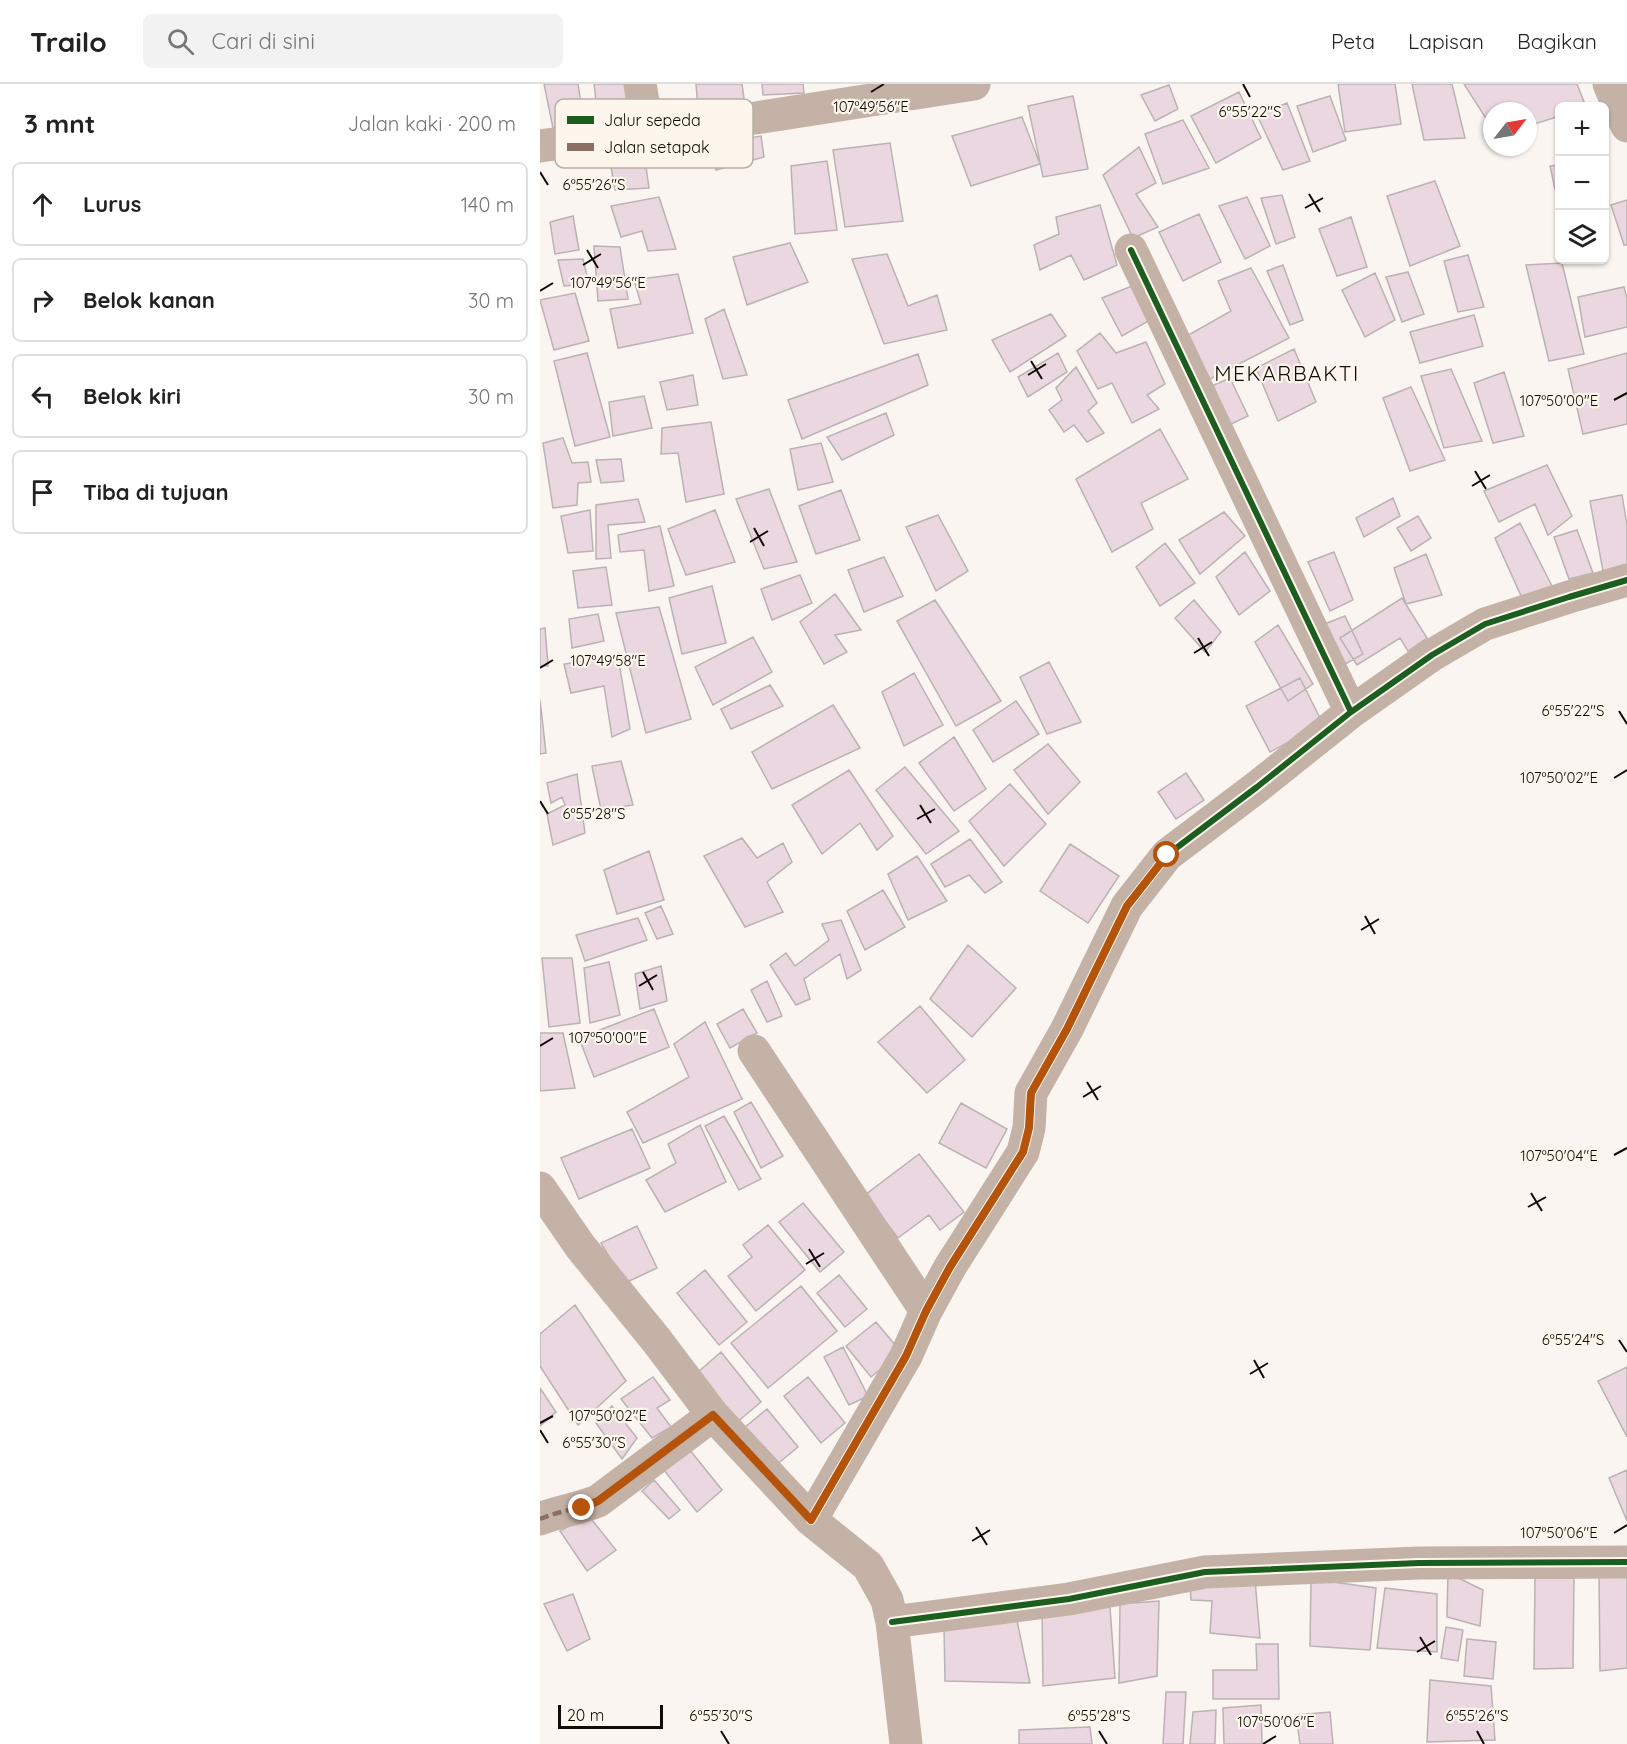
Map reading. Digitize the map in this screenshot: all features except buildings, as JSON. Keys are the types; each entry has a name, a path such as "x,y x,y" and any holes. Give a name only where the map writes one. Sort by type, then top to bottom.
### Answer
{"street":[{"path":"640,84 642,99"},
{"path":"753,118 974,84"},
{"path":"1609,84 1627,126"},
{"path":"540,146 555,144"},
{"path":"1131,250 1351,712"},
{"path":"811,1520 906,1356 926,1311 950,1267 1023,1152 1029,1128 1031,1093 1067,1029 1127,906 1167,855 1351,712 1432,655 1485,624 1627,580"},
{"path":"754,1051 926,1311"},
{"path":"540,1188 580,1246 713,1415 811,1520 868,1566 887,1600 892,1622 906,1744"},
{"path":"540,1519 582,1508 598,1501 713,1415"},
{"path":"892,1622 1069,1599 1206,1572 1419,1563 1627,1562"}],"marked path":[{"path":"540,1519 598,1501 713,1415"}],"cycle path":[{"path":"1131,250 1351,712"},
{"path":"811,1520 906,1356 926,1311 950,1267 1023,1152 1029,1128 1031,1093 1067,1029 1127,906 1167,855 1351,712 1432,655 1485,624 1627,580"},
{"path":"892,1622 1069,1599 1205,1572 1419,1563 1627,1562"}],"district":[{"name":"MEKARBAKTI","path":"1287,374"}],"route":[{"path":"582,1508 598,1501 713,1415 811,1520 906,1356 926,1311 950,1267 1023,1152 1029,1128 1031,1093 1067,1029 1127,906 1167,855"}]}
